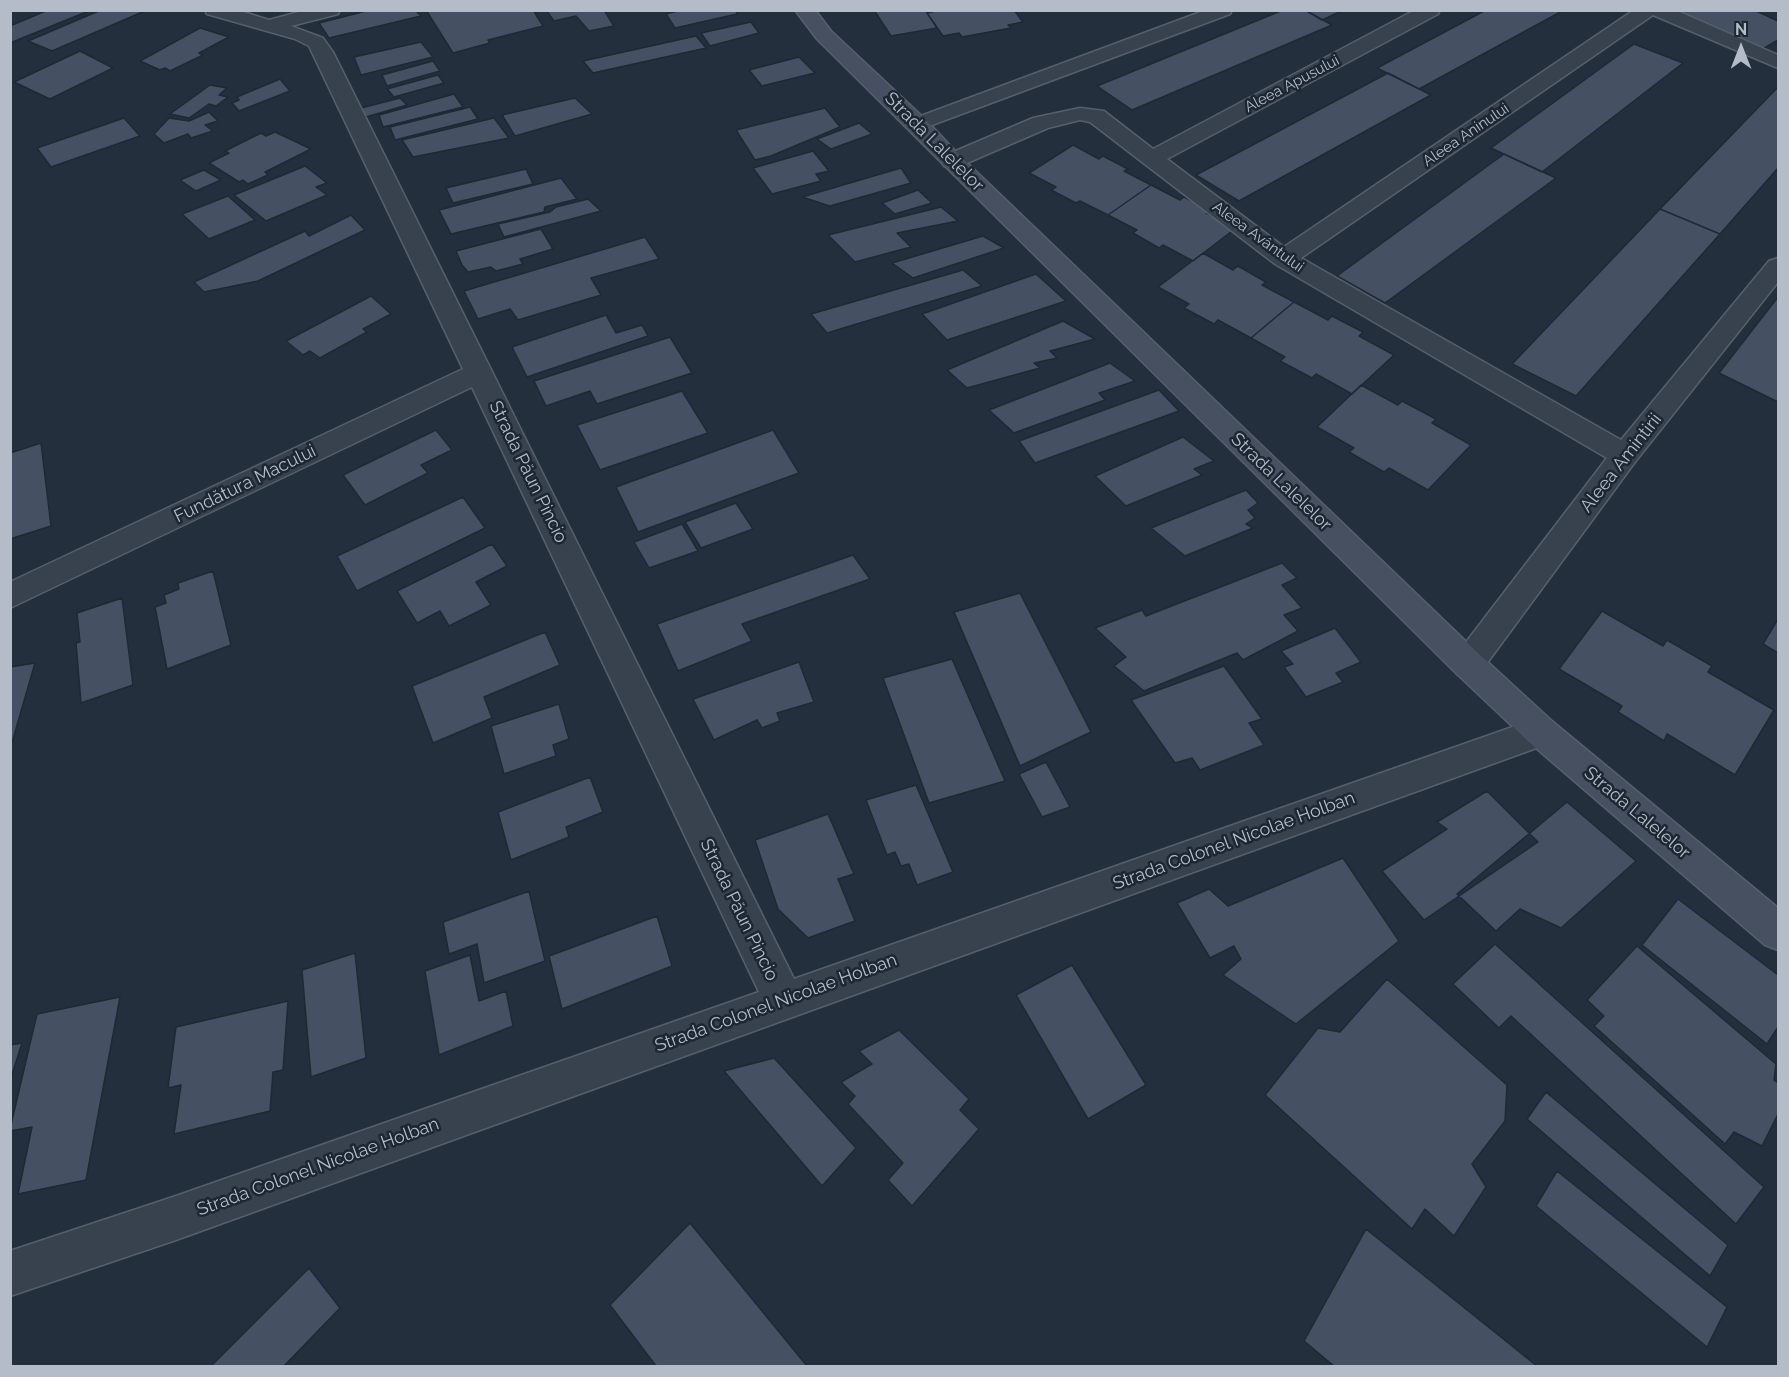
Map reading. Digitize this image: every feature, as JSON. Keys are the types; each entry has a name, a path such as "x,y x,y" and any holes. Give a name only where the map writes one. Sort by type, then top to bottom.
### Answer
{"street":[{"name":"Strada Păun Pincio","path":"214,10 310,38 323,52 783,1000"},
{"path":"271,25 331,10"},
{"name":"Strada Lalelelor","path":"804,10 824,35 1468,664 1541,732 1779,932"},
{"name":"Aleea Apusului","path":"1153,158 1431,10"},
{"name":"Aleea Aninului","path":"1284,259 1648,10"},
{"path":"1657,10 1779,62"},
{"name":"Aleea Avântului","path":"952,161 1041,123 1080,114 1096,116 1284,259 1625,455"},
{"name":"Aleea Amintirii","path":"1468,664 1625,455 1779,266"},
{"name":"Fundătura Macului","path":"10,596 480,372"},
{"name":"Strada Colonel Nicolae Holban","path":"10,1274 176,1218 1541,732"}],"lane":[{"path":"917,124 1224,10"}],"building":[{"path":"48,10 91,10 10,43 10,26"},
{"path":"101,10 147,10 52,51 28,41"},
{"path":"370,10 415,10 421,16 329,38 319,23"},
{"path":"426,10 533,10 543,26 488,40 490,43 453,53"},
{"path":"546,10 604,10 614,26 589,31 576,16 554,21"},
{"path":"681,10 736,10 737,14 675,28 666,14"},
{"path":"874,10 925,10 937,28 891,36"},
{"path":"940,10 1014,10 1023,22 1008,25 1011,28 962,37 959,33 943,36 927,13"},
{"path":"1283,10 1305,10 1332,25 1132,110 1097,86"},
{"path":"1305,10 1344,10 1322,20"},
{"path":"1486,10 1564,10 1419,89 1377,68"},
{"path":"1667,10 1754,10 1778,21 1778,40 1761,50"},
{"path":"751,22 759,33 710,46 701,33"},
{"path":"200,28 229,37 199,53 203,55 170,71 165,68 160,70 140,61"},
{"path":"696,36 706,48 593,73 583,61"},
{"path":"421,42 433,57 361,75 354,57"},
{"path":"1634,44 1683,63 1542,172 1491,148"},
{"path":"80,51 113,68 50,99 14,82"},
{"path":"799,57 815,73 762,86 749,70"},
{"path":"433,61 440,71 387,86 382,75"},
{"path":"1388,73 1431,95 1239,201 1196,175"},
{"path":"438,75 444,83 394,97 387,89"},
{"path":"280,79 290,91 239,111 232,103 239,100 237,97"},
{"path":"210,85 227,88 219,95 228,97 216,106 209,104 189,118 170,114"},
{"path":"1778,87 1778,168 1720,234 1660,209"},
{"path":"454,94 463,107 383,127 379,115"},
{"path":"400,98 407,105 366,117 361,108"},
{"path":"575,98 592,114 515,136 502,115"},
{"path":"470,107 478,119 395,140 390,127"},
{"path":"825,108 840,127 771,156 755,160 736,130"},
{"path":"209,112 218,121 205,125 213,131 191,138 188,134 164,143 154,134 169,118 189,121"},
{"path":"124,118 140,136 51,167 37,148"},
{"path":"494,118 509,138 413,157 402,140"},
{"path":"859,123 872,134 831,149 817,139"},
{"path":"275,132 311,149 265,172 268,175 248,184 243,180 239,182 209,163 229,153 225,151 261,133 266,136"},
{"path":"1073,145 1099,159 1103,156 1128,169 1124,171 1151,185 1108,215 1080,201 1076,203 1051,190 1056,187 1029,173"},
{"path":"813,151 829,171 816,174 821,181 772,194 753,168"},
{"path":"1504,154 1556,178 1385,303 1337,276"},
{"path":"305,166 327,183 316,187 327,195 266,221 234,195"},
{"path":"901,168 911,183 830,206 802,197"},
{"path":"526,169 533,184 453,203 446,188"},
{"path":"204,170 221,180 196,191 180,180"},
{"path":"561,178 577,199 545,207 544,212 451,234 439,210"},
{"path":"1151,185 1180,200 1184,197 1210,210 1206,213 1236,228 1193,261 1163,245 1159,248 1133,233 1137,230 1108,215"},
{"path":"918,190 932,203 895,214 882,203"},
{"path":"228,196 255,220 209,239 182,214"},
{"path":"588,199 601,211 504,237 498,224 550,212 556,207"},
{"path":"941,207 958,221 897,233 911,247 855,262 828,235"},
{"path":"1660,209 1720,234 1576,396 1512,364"},
{"path":"351,215 365,230 258,281 204,292 194,282 305,231 309,236"},
{"path":"541,229 553,249 520,259 523,264 496,271 491,267 468,272 456,251"},
{"path":"983,236 1004,248 913,278 892,263"},
{"path":"645,237 659,259 591,278 601,295 518,320 510,309 478,319 464,291"},
{"path":"1203,253 1233,270 1238,266 1266,282 1262,285 1294,302 1251,338 1218,320 1214,324 1184,308 1189,304 1158,287"},
{"path":"963,270 982,286 827,333 811,314"},
{"path":"1036,274 1066,301 947,340 922,314"},
{"path":"371,296 391,314 363,329 367,332 320,358 310,351 303,355 286,341"},
{"path":"1778,297 1778,402 1719,373"},
{"path":"1294,302 1328,320 1332,316 1363,332 1359,336 1394,355 1352,394 1316,374 1312,378 1280,361 1285,357 1251,338"},
{"path":"606,315 616,333 642,325 648,336 527,377 512,347"},
{"path":"1063,321 1095,339 1050,351 1057,358 1034,363 1040,368 967,388 947,370"},
{"path":"670,337 692,373 597,404 590,391 546,406 534,381"},
{"path":"1110,363 1135,381 1099,393 1105,400 1014,433 989,410"},
{"path":"1361,385 1398,405 1402,401 1436,419 1432,423 1471,445 1428,490 1389,468 1384,472 1349,452 1354,448 1317,427"},
{"path":"1159,390 1179,411 1035,463 1019,441"},
{"path":"682,391 708,433 600,470 577,425"},
{"path":"436,430 452,450 421,465 428,473 365,505 343,475"},
{"path":"773,430 799,473 638,532 616,487"},
{"path":"1183,437 1214,461 1194,469 1202,475 1126,506 1095,476"},
{"path":"41,443 51,526 10,539 10,453"},
{"path":"1246,490 1258,503 1248,510 1255,518 1246,524 1253,528 1185,556 1151,528"},
{"path":"463,497 485,528 357,591 337,556"},
{"path":"736,503 753,529 701,548 685,522"},
{"path":"682,524 698,551 649,568 634,542"},
{"path":"492,544 507,566 476,582 491,605 449,626 440,611 417,623 397,591"},
{"path":"853,555 870,579 742,624 752,641 678,671 657,624"},
{"path":"1282,563 1297,578 1282,585 1302,608 1284,615 1298,631 1243,660 1237,653 1144,691 1114,666 1126,657 1095,628 1142,610 1146,616"},
{"path":"213,571 231,645 167,669 155,607 166,603 164,595 179,589 178,583"},
{"path":"1020,593 1091,732 1020,766 954,612"},
{"path":"122,598 133,685 81,703 76,643 80,642 77,613"},
{"path":"1602,611 1663,646 1667,640 1712,666 1708,672 1774,710 1735,775 1667,734 1664,741 1618,712 1622,706 1559,669"},
{"path":"1778,619 1778,653 1763,644"},
{"path":"1335,628 1361,662 1336,673 1343,682 1306,697 1284,667 1293,664 1281,651"},
{"path":"545,632 560,665 484,697 492,718 433,743 412,686"},
{"path":"952,659 1005,781 929,803 883,678"},
{"path":"799,662 814,702 777,713 780,721 762,728 757,720 714,740 693,699"},
{"path":"35,663 11,746 10,746 10,667"},
{"path":"1224,666 1262,719 1249,723 1264,745 1200,770 1192,758 1175,763 1131,700"},
{"path":"559,704 569,739 553,745 556,756 504,774 491,726"},
{"path":"1046,762 1070,807 1042,817 1019,774"},
{"path":"590,777 603,812 566,827 569,837 511,860 498,812"},
{"path":"916,785 953,872 917,885 909,864 901,866 895,852 887,855 866,800"},
{"path":"1487,791 1538,842 1424,920 1382,871 1447,829 1437,822"},
{"path":"1567,802 1636,861 1561,928 1520,909 1496,931 1457,894"},
{"path":"828,814 854,874 838,879 855,921 808,938 778,909 755,840"},
{"path":"1343,858 1399,941 1296,1024 1223,975 1241,959 1234,946 1210,958 1177,903 1209,889 1228,906"},
{"path":"529,891 545,961 484,983 477,944 449,954 443,922"},
{"path":"1678,899 1778,975 1778,1027 1767,1044 1642,945"},
{"path":"657,916 672,966 562,1009 549,956"},
{"path":"1495,944 1764,1187 1736,1224 1511,1016 1499,1028 1453,984"},
{"path":"1637,946 1776,1064 1774,1080 1778,1083 1778,1114 1762,1146 1734,1132 1725,1144 1594,1026 1604,1016 1587,1000"},
{"path":"355,953 366,1058 311,1077 302,970"},
{"path":"470,955 479,1001 506,991 513,1026 439,1055 425,971"},
{"path":"1072,965 1146,1085 1088,1119 1016,995"},
{"path":"1387,979 1507,1085 1505,1121 1472,1164 1486,1187 1454,1236 1425,1209 1412,1229 1265,1095 1318,1028 1340,1032"},
{"path":"120,997 86,1180 18,1194 32,1127 10,1131 10,1129 37,1014"},
{"path":"288,1001 283,1070 273,1072 270,1111 174,1134 181,1085 168,1088 176,1027"},
{"path":"899,1030 969,1099 960,1110 979,1129 912,1206 888,1180 903,1163 848,1104 855,1096 841,1082 872,1064 859,1051"},
{"path":"22,1043 10,1081 10,1045"},
{"path":"774,1058 856,1148 822,1186 724,1071"},
{"path":"1546,1092 1728,1245 1710,1276 1527,1119"},
{"path":"1557,1171 1727,1307 1707,1347 1536,1206"},
{"path":"690,1223 807,1366 656,1366 610,1305"},
{"path":"1366,1229 1537,1366 1334,1366 1304,1341"},
{"path":"309,1268 340,1308 284,1366 211,1366"}]}
